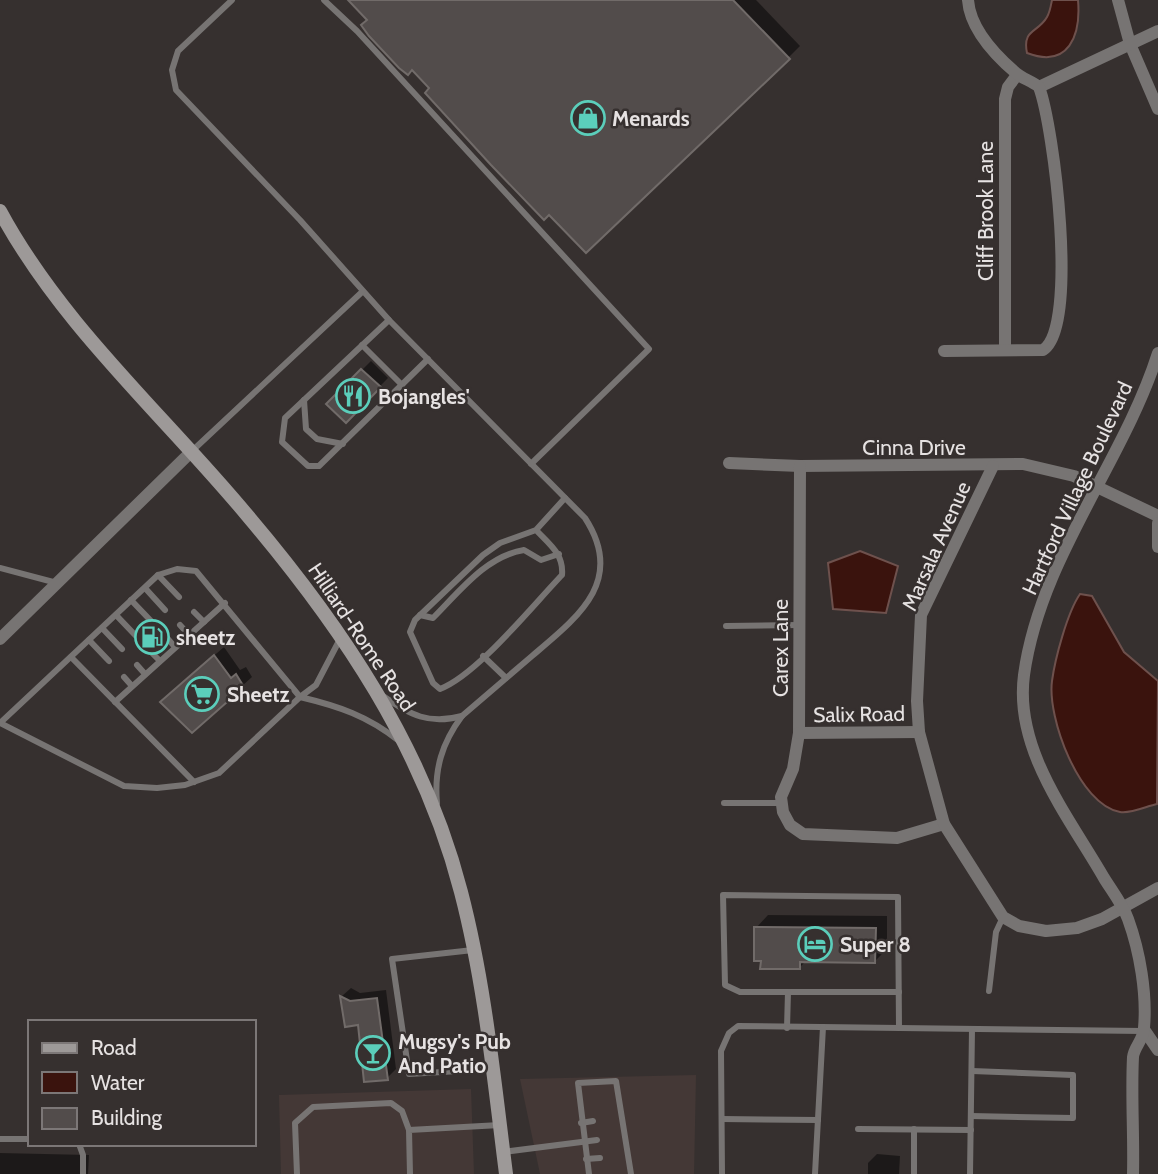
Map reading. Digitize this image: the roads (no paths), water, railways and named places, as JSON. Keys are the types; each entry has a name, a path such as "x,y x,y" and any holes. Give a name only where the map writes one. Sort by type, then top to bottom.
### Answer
{"main road":[{"name":"Hilliard-Rome Road","path":"0,211 82,331 192,451 314,597 377,692 409,750 461,893 492,1069 506,1174"}],"street":[{"path":"944,351 1043,350 1049,346 1053,340 1058,303 1063,235 1058,181 1039,87 1017,75 982,36 969,14 968,0"},
{"path":"1118,0 1130,44 1158,109"},
{"path":"1039,87 1158,31"},
{"name":"Cliff Brook Lane","path":"1005,351 1005,99 1008,86 1017,75"},
{"name":"Hartford Village Boulevard","path":"1133,1174 1133,1054 1144,1031 1143,982 1128,918 1050,789 1037,761 1024,705 1024,676 1037,618 1096,486 1149,382 1158,353"},
{"path":"2,638 192,451"},
{"name":"Cinna Drive","path":"729,463 800,466 1023,464 1052,468 1158,516"},
{"name":"Carex Lane","path":"782,803 793,769 799,733 800,466"},
{"name":"Marsala Avenue","path":"993,466 921,615 917,701 919,732 944,824 1003,917"},
{"path":"1158,523 1158,547"},
{"name":"Salix Road","path":"799,733 919,732"},
{"path":"782,803 783,812 790,825 803,834 818,837 897,838 944,824"},
{"path":"1003,917 1019,926 1046,931 1077,928 1158,888"},
{"path":"1144,1031 1158,1050"}],"lane":[{"path":"232,0 178,51 172,70 176,90 300,220 362,292 585,518 597,538 601,567 596,586 577,618 462,716 442,749 436,793 438,825"},
{"path":"324,0 357,31 649,349 531,464"},
{"path":"192,451 362,292"},
{"path":"389,320 285,418 282,442 307,466 319,466 428,359"},
{"path":"362,345 402,385"},
{"path":"304,400 306,429 317,439 343,444"},
{"path":"536,530 559,554 563,563 562,575 483,656 453,684 440,689 433,683 410,632 420,615 482,555 500,543 536,530 565,498"},
{"path":"420,615 432,618 494,560 508,553 524,550 541,561 559,554"},
{"path":"0,568 57,583"},
{"path":"341,637 316,685 300,697 219,773 194,782 157,788 124,786 0,723 158,575 177,569 196,571 300,697 351,710 378,724 409,750"},
{"path":"158,575 179,597"},
{"path":"145,588 165,610"},
{"path":"131,600 152,622"},
{"path":"114,702 225,603"},
{"path":"194,612 204,622"},
{"path":"116,615 136,636"},
{"path":"0,622 2,638"},
{"path":"180,625 189,635"},
{"path":"726,626 799,625"},
{"path":"102,628 122,649"},
{"path":"167,638 175,647"},
{"path":"89,640 109,661"},
{"path":"151,652 160,661"},
{"path":"483,656 506,678"},
{"path":"71,657 194,782"},
{"path":"137,665 145,674"},
{"path":"124,677 132,686"},
{"path":"377,692 420,719 445,720 462,716"},
{"path":"724,803 782,803"},
{"path":"899,992 740,992 725,985 723,895 898,897 899,992 899,1028"},
{"path":"989,991 996,932 1003,917"},
{"path":"472,950 392,959 409,1074 492,1069"},
{"path":"787,1028 788,992"},
{"path":"722,1174 721,1051 729,1033 738,1026 1144,1031"},
{"path":"815,1174 823,1027"},
{"path":"970,1174 972,1029"},
{"path":"971,1116 1073,1118 1073,1075 972,1072"},
{"path":"589,1174 578,1083 616,1081 631,1174"},
{"path":"609,1101 619,1100"},
{"path":"297,1174 295,1123 313,1107 391,1103 402,1111 409,1130 410,1174"},
{"path":"580,1104 590,1103"},
{"path":"612,1118 621,1117"},
{"path":"722,1119 818,1120"},
{"path":"581,1123 593,1121"},
{"path":"409,1130 500,1125"},
{"path":"858,1129 971,1130"},
{"path":"914,1129 914,1174"},
{"path":"614,1138 625,1136"},
{"path":"0,1139 28,1139"},
{"path":"503,1152 597,1139"},
{"path":"80,1146 83,1155 83,1174"},
{"path":"618,1155 628,1154"},
{"path":"586,1159 600,1158"}],"water":[{"path":"1052,0 1078,0 1074,36 1069,46 1053,56 1041,57 1027,53 1029,35 1047,17"},
{"path":"860,551 898,566 886,613 833,609 828,563"},
{"path":"1080,594 1092,596 1124,652 1158,681 1157,804 1124,812 1105,806 1091,794 1079,777 1061,736 1055,716 1052,681 1062,636"}],"place":[{"name":"Menards","path":"588,118"},
{"name":"Bojangles'","path":"353,396"},
{"name":"sheetz","path":"152,637"},
{"name":"Sheetz","path":"202,694"},
{"name":"Super 8","path":"815,944"},
{"name":"Mugsy's Pub And Patio","path":"373,1053"}]}
